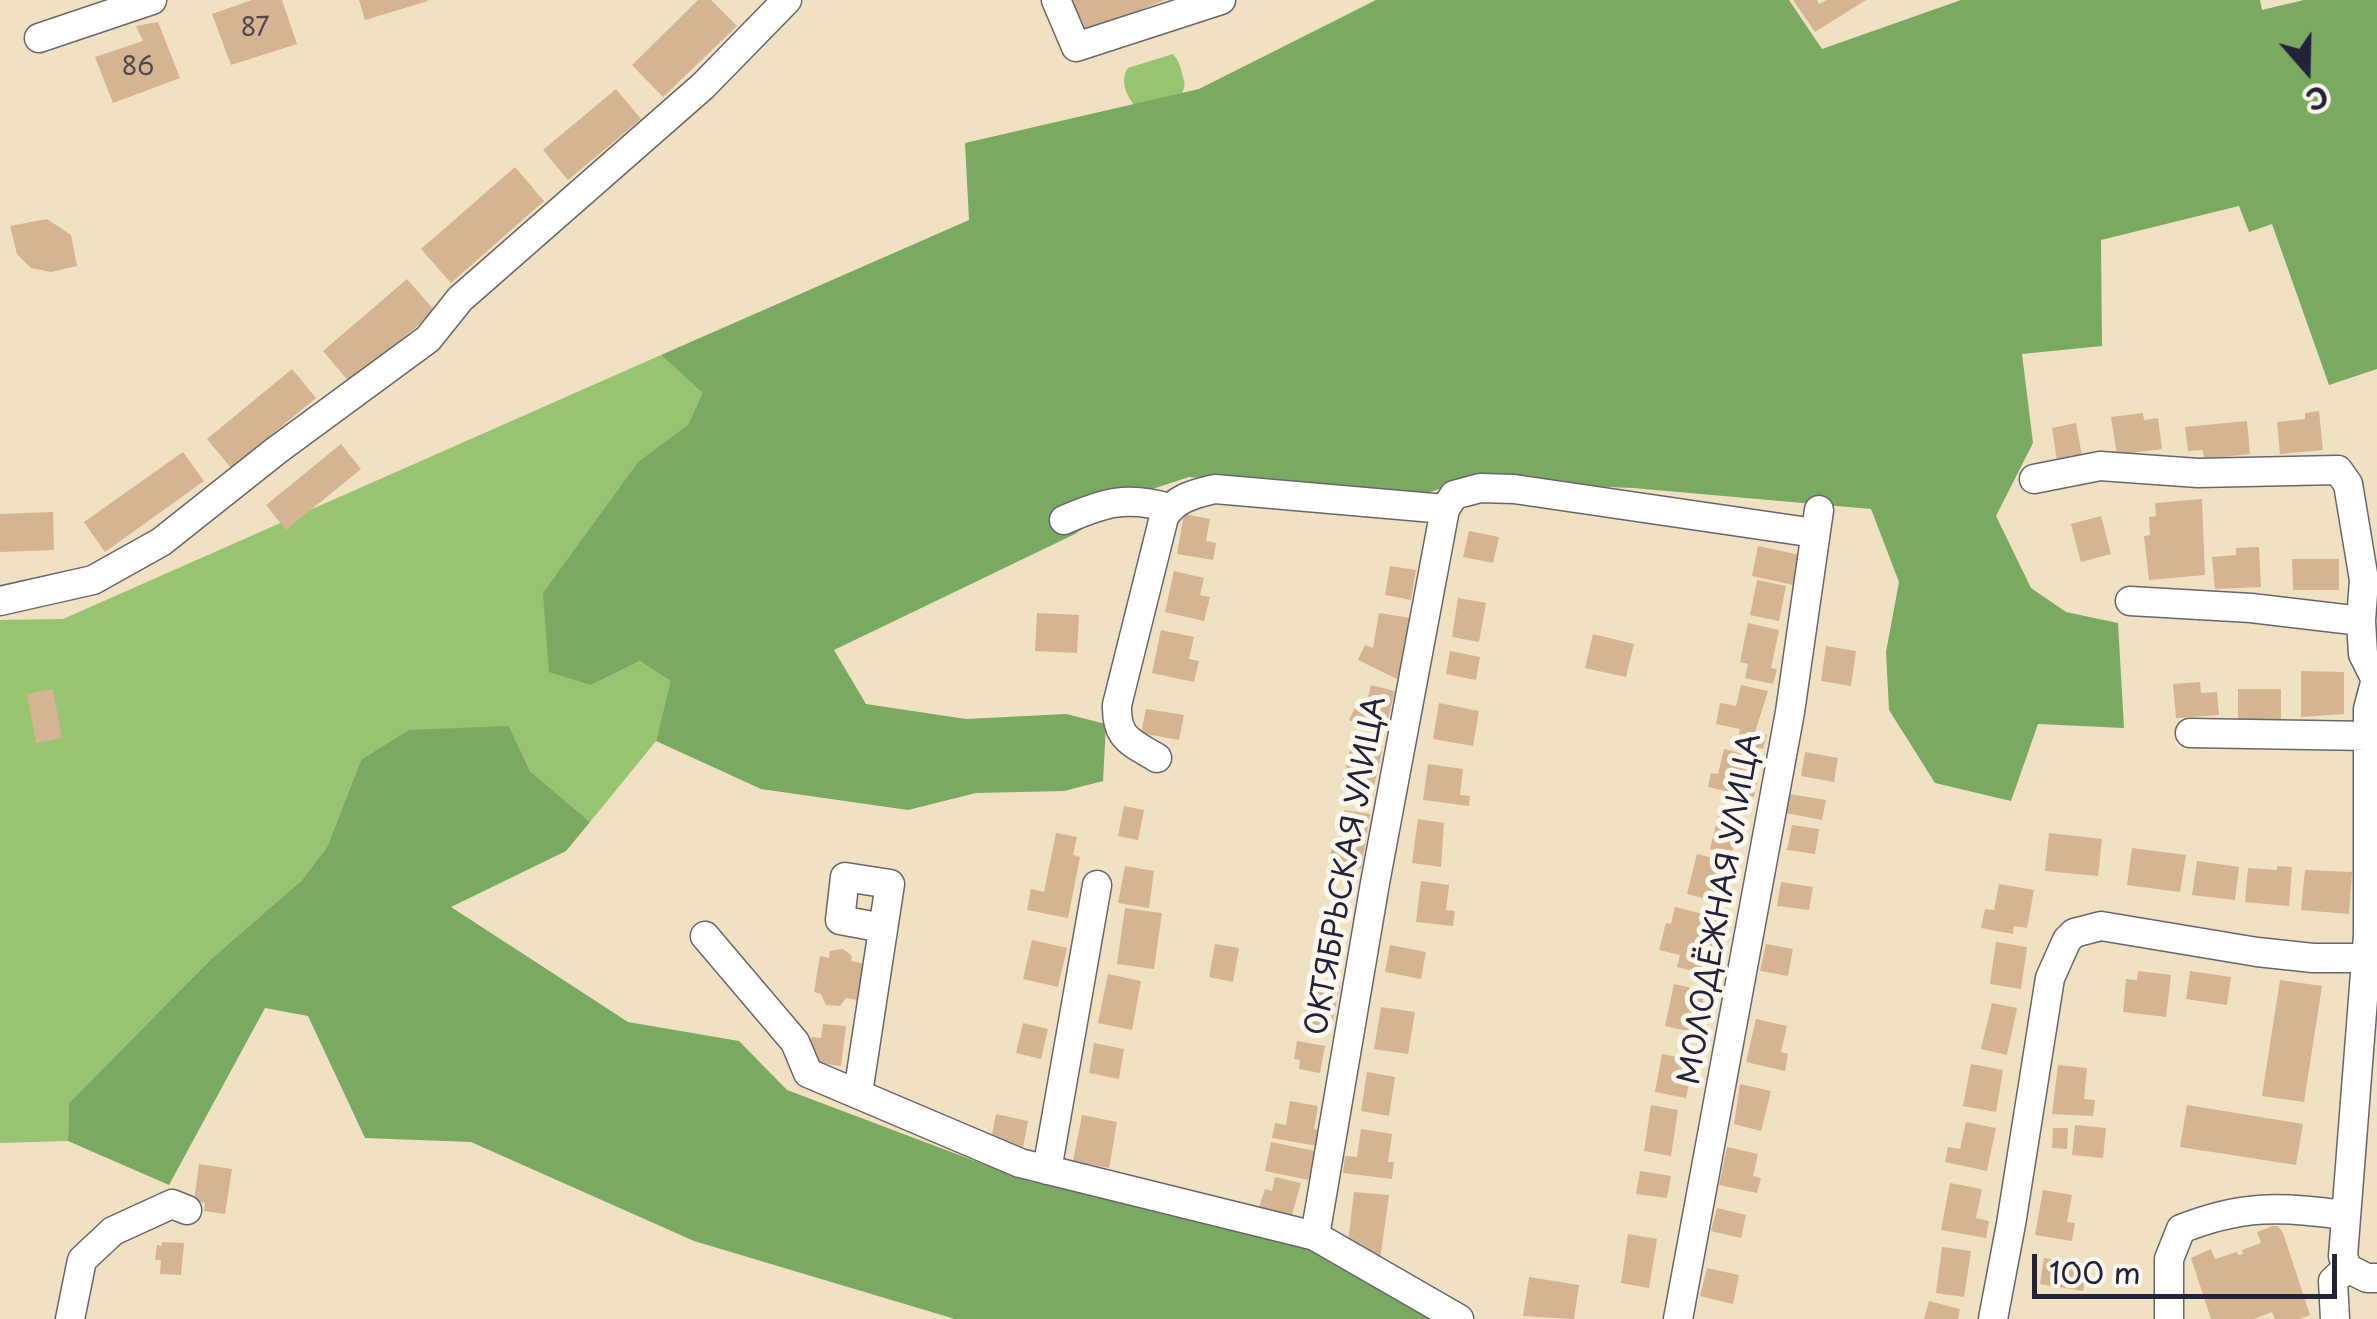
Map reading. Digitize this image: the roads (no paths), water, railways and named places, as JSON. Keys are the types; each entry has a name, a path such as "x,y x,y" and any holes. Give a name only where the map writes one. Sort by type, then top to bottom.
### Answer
{"street":[{"path":"39,38 123,4 152,0"},
{"path":"0,601 93,580 161,542 428,338 460,299 703,86 787,0"},
{"path":"1056,0 1076,47 1222,0"},
{"path":"2034,479 2100,466 2198,474 2338,470 2348,484 2364,580 2363,654 2376,676 2371,727 2366,1103 2344,1214 2342,1256 2347,1268 2366,1278 2377,1278"},
{"name":"МОЛОДЁЖНАЯ УЛИЦА","path":"1445,509 1454,495 1480,488 1514,489 1817,522 1790,712 1678,1319"},
{"path":"1157,758 1123,737 1116,723 1117,705 1169,508 1189,495 1215,490 1445,509"},
{"path":"1064,520 1103,504 1143,500 1169,508"},
{"name":"ОКТЯБРЬСКАЯ УЛИЦА","path":"1316,1236 1445,509"},
{"path":"2130,601 2251,608 2361,621"},
{"path":"2190,732 2371,727"},
{"path":"1046,1170 1097,884"},
{"path":"1992,1319 2050,978 2067,940 2086,928 2101,926 2313,958 2371,943"},
{"path":"858,1093 883,928"},
{"path":"705,936 795,1042 808,1073 1020,1163 1316,1236 1458,1319"},
{"path":"70,1319 82,1260 113,1231 172,1204 187,1210"},
{"path":"2169,1319 2169,1259 2181,1229 2221,1213 2252,1208 2344,1214"},
{"path":"2335,1319 2333,1281 2347,1268"}]}
